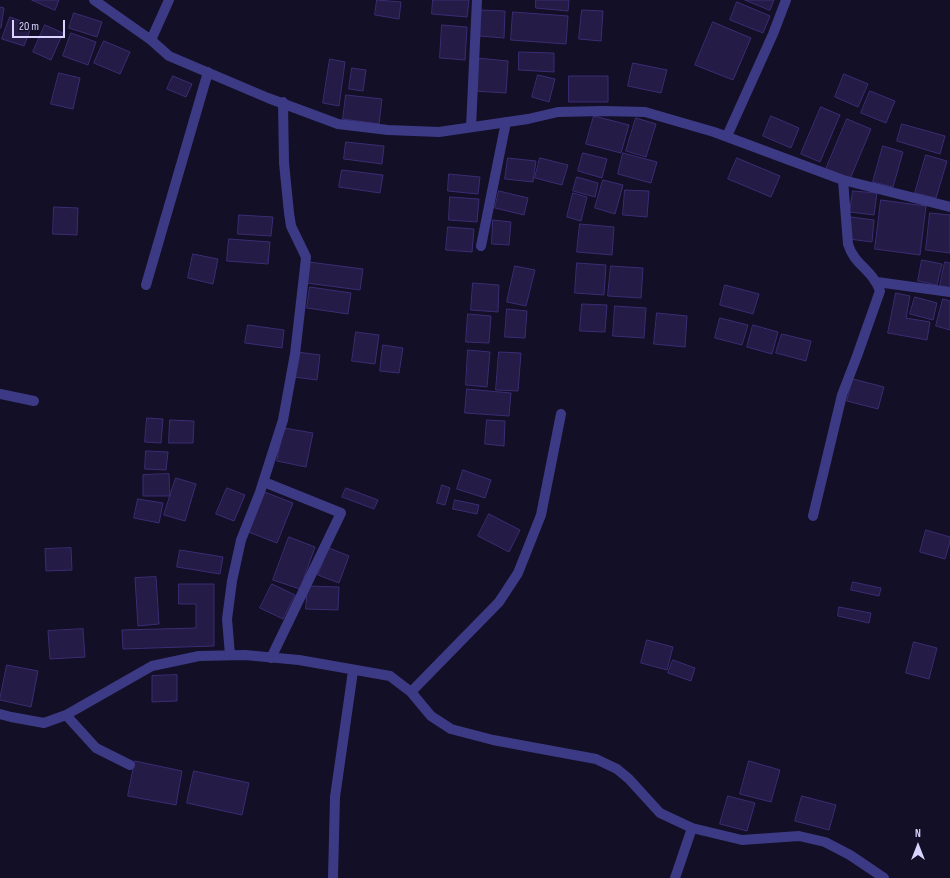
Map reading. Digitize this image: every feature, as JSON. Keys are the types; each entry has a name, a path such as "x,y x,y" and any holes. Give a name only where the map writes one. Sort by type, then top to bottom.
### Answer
{"street":[{"path":"94,0 151,40 169,56 268,98 283,102 338,124 388,130 439,132 506,122 558,112 645,112 727,136 844,180 950,207"},
{"path":"151,40 169,0"},
{"path":"471,127 477,0"},
{"path":"727,136 786,0"},
{"path":"146,285 208,72"},
{"path":"230,655 228,619 232,581 241,540 264,482 283,420 295,354 306,257 291,226 285,181 283,102"},
{"path":"481,246 506,122"},
{"path":"813,516 842,396 880,290 871,273 855,260 850,252 848,244 844,180"},
{"path":"877,282 950,292"},
{"path":"0,394 34,401"},
{"path":"411,692 499,602 518,573 541,515 561,414"},
{"path":"264,482 340,513 271,658"},
{"path":"0,714 44,723 66,715 152,666 199,656 245,655 299,660 353,671 390,676 411,692 431,716 450,729 493,740 596,759 617,769 629,779 660,813 692,828 742,840 799,836 825,842 850,855 884,878"},
{"path":"333,878 335,797 353,671"},
{"path":"66,715 96,748 130,765"},
{"path":"675,878 692,828"}],"building":[{"path":"32,0 59,0 55,10"},
{"path":"377,0 401,2 399,19 375,15"},
{"path":"433,0 469,0 467,17 432,14"},
{"path":"536,0 569,0 568,11 536,8"},
{"path":"745,0 774,0 770,10"},
{"path":"737,2 770,16 763,33 730,20"},
{"path":"0,7 4,8 1,28 0,28"},
{"path":"481,10 505,11 504,38 479,36"},
{"path":"582,10 603,11 601,41 579,39"},
{"path":"513,12 568,16 566,44 511,40"},
{"path":"74,13 102,22 97,37 69,28"},
{"path":"10,17 32,25 24,46 2,39"},
{"path":"713,22 751,38 733,80 695,65"},
{"path":"45,25 63,33 51,60 33,52"},
{"path":"442,25 467,27 465,60 440,58"},
{"path":"71,33 96,42 88,65 63,56"},
{"path":"104,41 130,52 120,74 94,63"},
{"path":"519,52 554,53 554,72 519,70"},
{"path":"477,58 508,61 506,93 474,91"},
{"path":"330,59 345,62 339,106 323,103"},
{"path":"633,63 667,70 661,93 628,86"},
{"path":"352,68 366,70 363,91 349,89"},
{"path":"59,73 80,78 73,109 51,104"},
{"path":"844,74 868,84 858,107 835,97"},
{"path":"538,75 555,79 549,102 532,97"},
{"path":"173,76 192,84 186,97 167,89"},
{"path":"569,76 608,76 608,102 569,102"},
{"path":"870,91 895,101 886,123 861,113"},
{"path":"346,95 382,99 379,124 343,119"},
{"path":"821,107 840,115 820,162 801,154"},
{"path":"594,116 629,125 621,153 586,144"},
{"path":"771,116 799,128 791,148 763,136"},
{"path":"636,118 656,124 646,157 626,151"},
{"path":"847,119 871,129 850,179 826,169"},
{"path":"902,124 945,136 940,154 897,141"},
{"path":"346,142 384,146 382,164 344,159"},
{"path":"883,146 903,152 893,187 873,182"},
{"path":"583,153 607,159 602,178 578,171"},
{"path":"623,153 657,162 651,183 618,174"},
{"path":"926,155 947,161 936,198 915,193"},
{"path":"508,158 536,161 533,182 505,179"},
{"path":"540,158 568,165 562,185 535,178"},
{"path":"737,158 780,176 771,197 728,179"},
{"path":"342,170 383,175 380,193 339,187"},
{"path":"449,174 480,177 478,194 448,191"},
{"path":"577,177 598,183 595,197 573,191"},
{"path":"603,180 623,185 615,214 595,208"},
{"path":"625,190 649,191 647,217 623,215"},
{"path":"499,191 528,198 524,215 495,208"},
{"path":"853,191 877,193 874,215 850,212"},
{"path":"573,193 587,197 581,221 567,217"},
{"path":"450,197 479,199 477,222 449,220"},
{"path":"881,200 926,206 920,255 875,249"},
{"path":"54,207 78,208 77,235 53,234"},
{"path":"930,213 950,215 950,253 926,250"},
{"path":"239,215 273,217 271,236 238,234"},
{"path":"851,217 874,220 872,242 849,239"},
{"path":"493,220 511,222 509,245 492,244"},
{"path":"580,224 614,227 612,255 577,252"},
{"path":"448,227 474,229 472,252 446,250"},
{"path":"229,239 270,242 268,264 227,261"},
{"path":"193,254 218,259 213,284 188,278"},
{"path":"922,260 942,264 937,285 918,281"},
{"path":"309,262 363,269 360,290 306,283"},
{"path":"945,262 950,263 950,288 940,286"},
{"path":"577,263 606,265 604,295 575,293"},
{"path":"515,266 535,270 526,306 507,302"},
{"path":"611,266 643,268 641,298 608,296"},
{"path":"473,283 499,285 498,312 471,310"},
{"path":"725,285 759,294 753,314 720,305"},
{"path":"310,287 351,293 348,314 307,308"},
{"path":"896,293 910,296 906,318 930,322 927,340 888,333"},
{"path":"915,297 937,303 933,320 910,314"},
{"path":"943,299 950,301 950,330 936,326"},
{"path":"582,304 607,305 605,332 580,331"},
{"path":"615,306 646,308 644,338 613,336"},
{"path":"507,309 527,311 525,338 505,337"},
{"path":"657,313 687,316 685,347 654,344"},
{"path":"468,314 491,316 489,343 466,342"},
{"path":"720,318 748,325 742,345 715,338"},
{"path":"248,325 284,330 282,348 245,343"},
{"path":"753,325 778,332 772,354 747,347"},
{"path":"356,332 379,335 375,364 352,361"},
{"path":"782,334 811,341 806,361 776,353"},
{"path":"383,345 403,348 399,373 380,371"},
{"path":"468,350 490,352 487,387 466,385"},
{"path":"297,352 320,355 317,380 294,377"},
{"path":"499,352 521,353 518,391 496,390"},
{"path":"853,379 884,387 878,409 847,401"},
{"path":"467,389 511,393 509,416 465,413"},
{"path":"147,418 163,419 161,443 145,442"},
{"path":"170,420 194,421 193,443 169,443"},
{"path":"487,420 505,421 504,446 485,444"},
{"path":"284,428 313,433 306,467 277,461"},
{"path":"146,451 168,452 166,470 145,469"},
{"path":"463,470 491,480 485,498 457,489"},
{"path":"169,474 170,496 143,496 143,475"},
{"path":"176,478 196,484 185,521 164,515"},
{"path":"442,485 450,488 445,505 437,503"},
{"path":"227,488 245,495 234,521 216,514"},
{"path":"346,488 378,500 374,509 342,497"},
{"path":"262,491 293,503 277,543 246,531"},
{"path":"138,499 163,503 159,523 134,518"},
{"path":"455,500 479,505 477,514 453,509"},
{"path":"489,514 520,530 509,552 478,536"},
{"path":"926,530 950,537 945,559 920,552"},
{"path":"289,537 315,547 300,589 273,580"},
{"path":"71,548 72,570 46,571 45,549"},
{"path":"329,548 349,556 339,583 318,575"},
{"path":"180,550 223,557 220,574 177,567"},
{"path":"156,577 159,624 138,626 135,578"},
{"path":"853,582 881,588 879,596 851,590"},
{"path":"179,584 214,584 214,646 123,649 122,630 196,628 196,604 179,604"},
{"path":"272,584 295,595 283,619 260,608"},
{"path":"308,586 339,587 338,610 306,609"},
{"path":"839,607 871,613 869,623 838,616"},
{"path":"83,629 85,657 50,659 48,631"},
{"path":"647,640 673,647 667,670 641,663"},
{"path":"914,642 937,648 929,679 906,673"},
{"path":"673,660 695,668 691,681 668,673"},
{"path":"7,665 38,671 31,707 0,700"},
{"path":"177,675 177,701 152,702 152,676"},
{"path":"135,761 182,771 176,805 128,796"},
{"path":"749,761 780,770 771,802 740,794"},
{"path":"194,771 249,783 242,815 187,803"},
{"path":"728,796 755,803 747,831 720,824"},
{"path":"802,796 836,805 829,830 795,821"}]}
